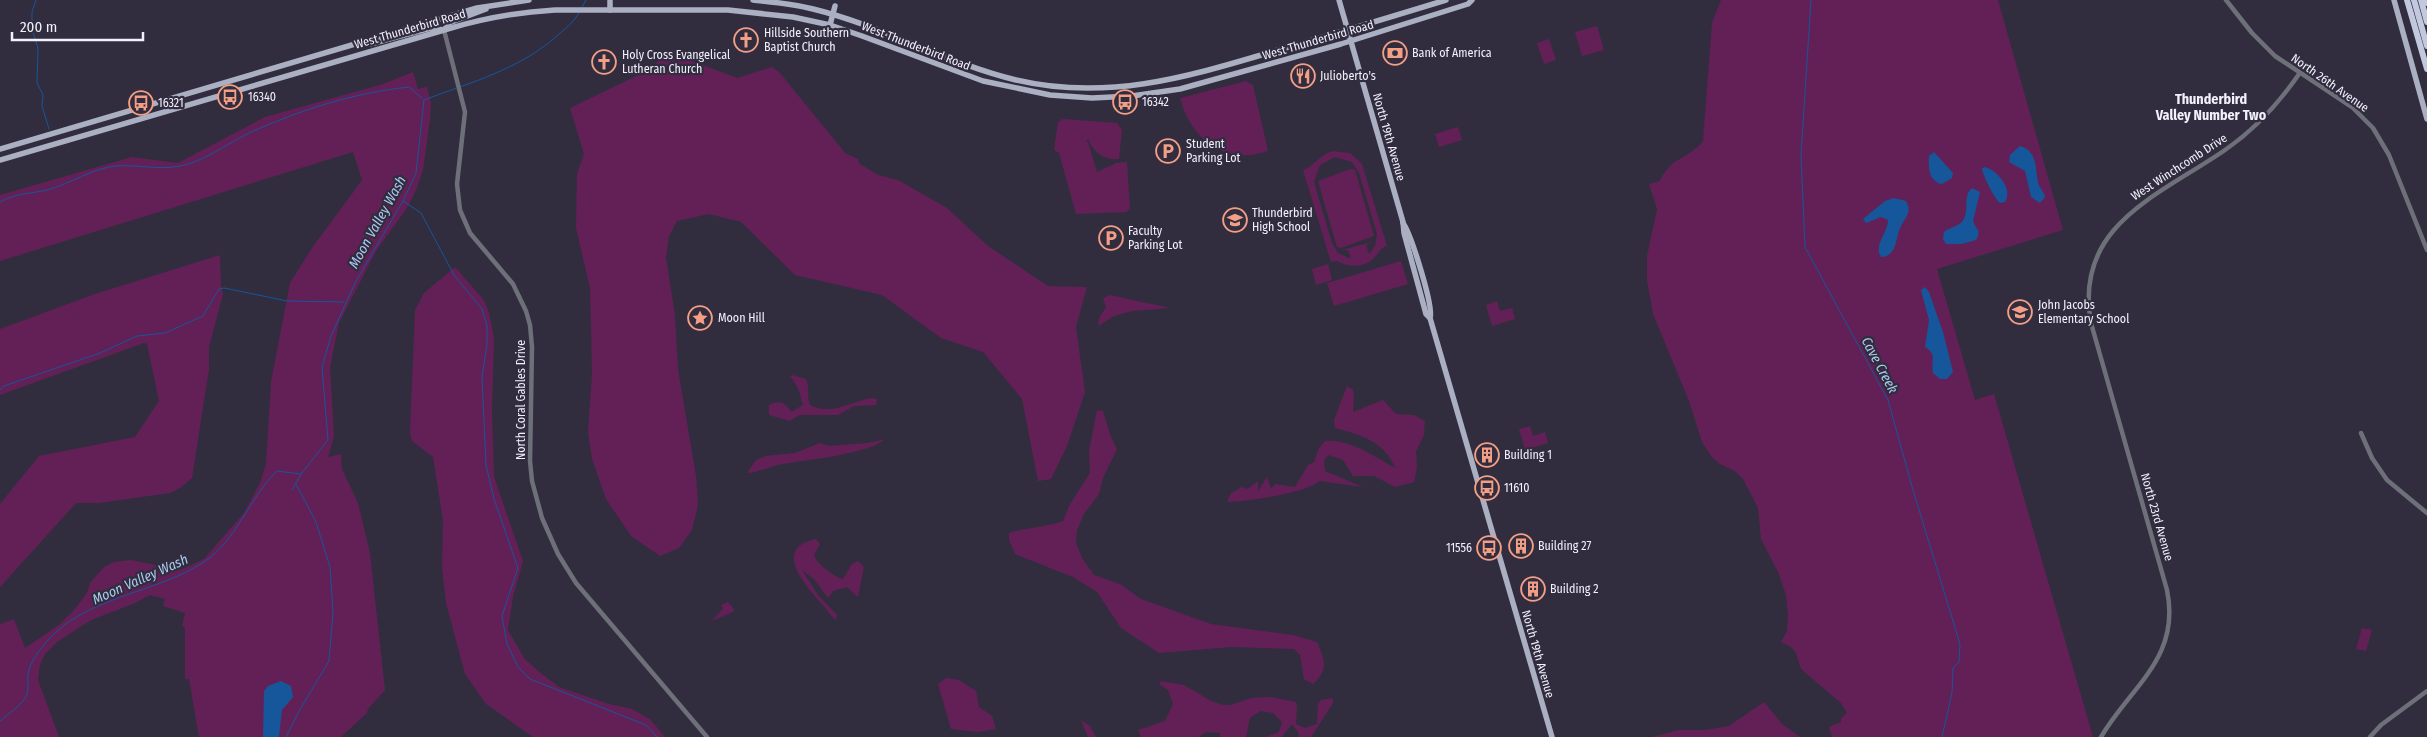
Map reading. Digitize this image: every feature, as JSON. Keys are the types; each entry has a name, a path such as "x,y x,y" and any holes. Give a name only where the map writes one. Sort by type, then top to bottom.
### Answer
{"highway":[{"path":"2407,0 2427,70"},
{"path":"2414,0 2427,46"},
{"path":"2421,0 2427,22"}],"main road":[{"name":"West Thunderbird Road","path":"0,149 362,41 492,5 529,0"},
{"path":"610,0 610,10"},
{"name":"West Thunderbird Road","path":"753,0 792,4 833,14 994,74 1018,80 1065,87 1091,88 1161,82 1267,54 1446,0"},
{"name":"North 19th Avenue","path":"1339,0 1403,222 1404,233 1426,314 1430,318 1552,737"},
{"name":"West Thunderbird Road","path":"0,160 444,30 514,13 575,10 750,11 793,17 830,25 975,79 1017,90 1054,96 1102,98 1150,94 1180,89 1351,41 1468,4 1472,0"},
{"path":"2394,0 2427,118"},
{"path":"362,41 370,44 431,28 444,30 449,23 477,13 492,5"},
{"path":"830,25 835,6"},
{"path":"1267,54 1270,64"},
{"path":"198,91 201,101"},
{"path":"58,132 61,142"}],"street":[{"name":"North 26th Avenue","path":"2226,0 2262,44 2299,74 2352,107 2373,128 2389,155 2427,250"},
{"name":"North Coral Gables Drive","path":"444,30 465,112 457,184 460,210 470,233 513,284 526,311 530,325 532,347 529,454 532,481 542,518 555,548 576,583 707,737"},
{"name":"West Winchcomb Drive","path":"2090,288 2096,262 2104,245 2127,215 2226,149 2248,132 2299,74"},
{"name":"North 23rd Avenue","path":"2090,288 2089,308 2094,332 2167,590 2170,610 2166,640 2156,664 2102,737"},
{"path":"2361,433 2372,458 2387,480 2427,513"},
{"path":"2370,737 2381,725 2427,691"}],"shaded area":[{"path":"1721,0 1998,0 2063,230 1937,269 1975,400 1994,394 2093,737 1832,737 1829,727 1841,722 1841,718 1847,713 1841,703 1801,669 1796,653 1791,647 1781,642 1787,631 1786,595 1778,572 1761,539 1758,508 1743,479 1735,471 1720,464 1711,456 1702,442 1689,401 1653,314 1647,280 1647,256 1657,209 1649,184 1660,181 1669,167 1698,147 1703,141 1712,23"},
{"path":"1597,26 1604,50 1582,56 1575,32"},
{"path":"1549,39 1556,60 1544,64 1537,43"},
{"path":"671,53 737,78 772,67 780,73 845,153 858,159 860,164 878,175 898,180 947,208 988,246 1048,286 1087,287 1076,327 1085,392 1067,446 1051,479 1038,481 1022,399 983,352 941,338 882,295 795,275 741,222 709,214 677,221 669,236 666,257 675,316 678,369 696,476 698,505 692,530 679,548 660,556 631,536 606,499 592,459 588,432 592,373 590,288 576,228 577,174 584,154 570,108 653,68 662,55"},
{"path":"413,72 418,89 427,87 431,103 423,170 407,208 376,251 339,323 330,367 334,436 328,457 341,454 342,469 358,503 370,553 385,690 367,710 368,712 341,737 199,737 189,679 185,679 185,627 182,626 185,613 163,606 165,599 150,595 133,604 91,620 57,642 45,654 40,664 38,680 59,737 0,737 0,624 14,619 25,648 59,625 74,610 87,593 90,583 104,567 114,562 131,560 180,570 204,559 244,513 260,483 266,464 271,382 290,283 312,248 362,180 353,152 0,261 0,195 132,157 178,163 265,117 383,84"},
{"path":"1246,81 1253,85 1268,151 1252,155 1237,155 1224,152 1212,146 1201,137 1185,113 1180,98"},
{"path":"1063,119 1117,123 1122,130 1119,159 1109,159 1100,155 1088,139 1086,142 1088,142 1097,172 1116,163 1127,162 1130,209 1126,212 1076,214 1059,153 1054,150 1058,122"},
{"path":"1458,127 1462,140 1439,147 1435,134"},
{"path":"1333,151 1350,153 1362,164 1387,246 1381,249 1371,261 1362,265 1352,266 1337,261 1331,262 1303,170","holes":["1335,157 1352,162 1359,173 1377,234 1375,246 1369,254 1366,245 1375,241 1342,250 1348,250 1351,259 1338,253 1332,243 1314,182 1320,165"]},
{"path":"1350,169 1355,170 1374,236 1341,248 1337,247 1318,181"},
{"path":"220,255 223,294 209,347 209,369 192,478 180,488 170,493 99,503 76,503 0,587 0,504 39,456 135,437 159,401 147,344 144,343 0,395 0,329 95,294"},
{"path":"1401,261 1408,284 1334,306 1327,283"},
{"path":"1328,264 1332,280 1316,285 1312,269"},
{"path":"455,267 483,299 489,312 494,339 492,410 494,477 523,561 513,597 508,630 524,658 559,687 609,704 632,709 650,719 665,737 533,737 486,704 465,674 446,603 442,567 443,520 433,457 412,441 410,432 415,310 424,293"},
{"path":"1110,295 1170,308 1132,311 1114,316 1098,326 1099,318 1106,307 1103,298"},
{"path":"1497,301 1500,311 1512,308 1515,319 1492,326 1486,305"},
{"path":"790,376 806,379 810,405 818,408 833,409 871,398 877,399 876,405 854,406 838,415 799,415 790,421 769,415 769,405 773,403 782,403 791,412 803,405 798,389"},
{"path":"1347,386 1353,390 1353,412 1383,400 1396,414 1414,415 1425,421 1424,435 1416,451 1417,468 1414,482 1395,487 1374,476 1353,476 1343,460 1328,455 1324,461 1325,471 1363,487 1319,481 1289,493 1261,499 1227,502 1231,493 1242,487 1248,489 1258,481 1258,491 1267,477 1271,489 1275,484 1295,487 1308,465 1314,462 1319,448 1325,441 1343,442 1352,445 1395,468 1385,452 1371,441 1362,436 1335,428 1334,420"},
{"path":"1097,410 1103,411 1117,449 1103,478 1099,494 1084,514 1077,530 1076,543 1082,558 1094,575 1120,584 1141,599 1211,624 1293,635 1317,642 1324,664 1322,674 1313,684 1304,679 1300,655 1294,649 1231,647 1159,653 1121,628 1097,592 1073,577 1015,554 1009,540 1009,533 1063,521 1069,506 1090,473 1089,451"},
{"path":"1530,426 1533,436 1545,432 1548,443 1525,450 1519,429"},
{"path":"885,439 877,445 850,453 778,465 747,473 756,460 766,456 795,453 820,443 829,446 868,443"},
{"path":"816,539 820,544 814,555 815,558 835,576 843,579 852,564 858,561 864,567 858,597 847,587 833,591 828,598 814,579 802,570 818,595 837,615 836,620 808,588 796,568 794,559 796,550 803,544"},
{"path":"728,602 734,609 733,612 711,621 723,609 721,605"},
{"path":"2362,628 2372,630 2366,651 2356,649"},
{"path":"946,678 959,680 976,691 979,707 992,716 996,729 978,732 951,729 938,684"},
{"path":"1161,681 1184,685 1211,701 1223,705 1230,705 1252,698 1270,697 1296,702 1296,724 1305,728 1317,724 1318,704 1321,700 1333,698 1333,703 1311,737 1298,737 1299,734 1292,724 1282,737 1265,737 1279,732 1282,722 1273,713 1260,711 1250,718 1246,737 1220,737 1220,733 1206,732 1199,737 1141,737 1138,730 1165,721 1173,704 1168,690 1159,684"},
{"path":"1764,702 1782,724 1800,737 1652,737 1679,730 1705,730 1729,726"},
{"path":"1081,720 1090,726 1096,737 1088,737"}],"water":[{"path":"2020,146 2030,152 2035,161 2039,184 2045,197 2040,203 2031,197 2025,171 2009,162 2010,155"},
{"path":"1934,152 1953,173 1952,178 1942,184 1934,180 1930,173 1929,156"},
{"path":"1985,167 1995,172 2006,186 2007,197 2005,202 2000,203 1992,192 1982,168"},
{"path":"1972,188 1980,192 1973,221 1978,237 1976,240 1962,244 1946,244 1943,239 1944,232 1960,224 1964,219 1968,194"},
{"path":"1894,198 1906,201 1908,211 1893,250 1886,256 1881,257 1879,248 1888,220 1881,217 1866,223 1863,219 1885,201"},
{"path":"1925,287 1929,292 1943,332 1953,372 1947,379 1940,379 1933,373 1932,355 1929,349 1925,347 1929,320 1921,290"},
{"path":"281,681 291,686 293,697 282,710 279,737 263,737 264,691 268,686"}],"waterway":[{"path":"36,0 32,12 32,29 38,48 37,83 43,95 42,106 49,129"},
{"name":"Moon Valley Wash","path":"582,7 586,0"},
{"name":"Cave Creek","path":"1811,0 1801,155 1805,247 1888,400 1960,644 1959,662 1953,668 1952,693 1942,737"},
{"name":"Moon Valley Wash","path":"292,490 301,474 328,440 322,367 331,336 356,281 403,201 416,173 424,100 477,81 511,66 543,47 572,22 579,13"},
{"path":"0,202 17,195 47,190 107,167 161,168 188,164 268,125 307,110 347,98 409,87 423,99"},
{"path":"403,201 421,213 454,275 482,309 487,325 487,344 482,377 486,465 494,499 518,568 502,616 507,644 518,667 530,679 646,725 657,737"},
{"path":"0,390 4,386 100,353 137,336 165,333 203,316 219,289 224,288 287,301 344,302"},
{"name":"Moon Valley Wash","path":"0,721 25,698 31,664 54,634 70,621 87,611 106,602 167,581 204,562 215,553 234,531 258,494 277,471 301,474"},
{"name":"Moon Valley Wash","path":"286,737 329,661 333,613 330,567 316,522 296,484"}],"place":[{"name":"Hillside Southern Baptist Church","path":"746,40"},
{"name":"Bank of America","path":"1395,53"},
{"name":"Holy Cross Evangelical Lutheran Church","path":"604,62"},
{"name":"Julioberto's","path":"1303,76"},
{"name":"16340","path":"230,97"},
{"name":"16342","path":"1125,102"},
{"name":"16321","path":"141,103"},
{"name":"Student Parking Lot","path":"1168,151"},
{"name":"Thunderbird High School","path":"1235,220"},
{"name":"Faculty Parking Lot","path":"1111,238"},
{"name":"John Jacobs Elementary School","path":"2020,312"},
{"name":"Moon Hill","path":"700,318"},
{"name":"Building 1","path":"1487,455"},
{"name":"11610","path":"1487,488"},
{"name":"Building 27","path":"1521,546"},
{"name":"11556","path":"1489,548"},
{"name":"Building 2","path":"1533,589"}],"district":[{"name":"Thunderbird Valley Number Two","path":"2211,108"}]}
